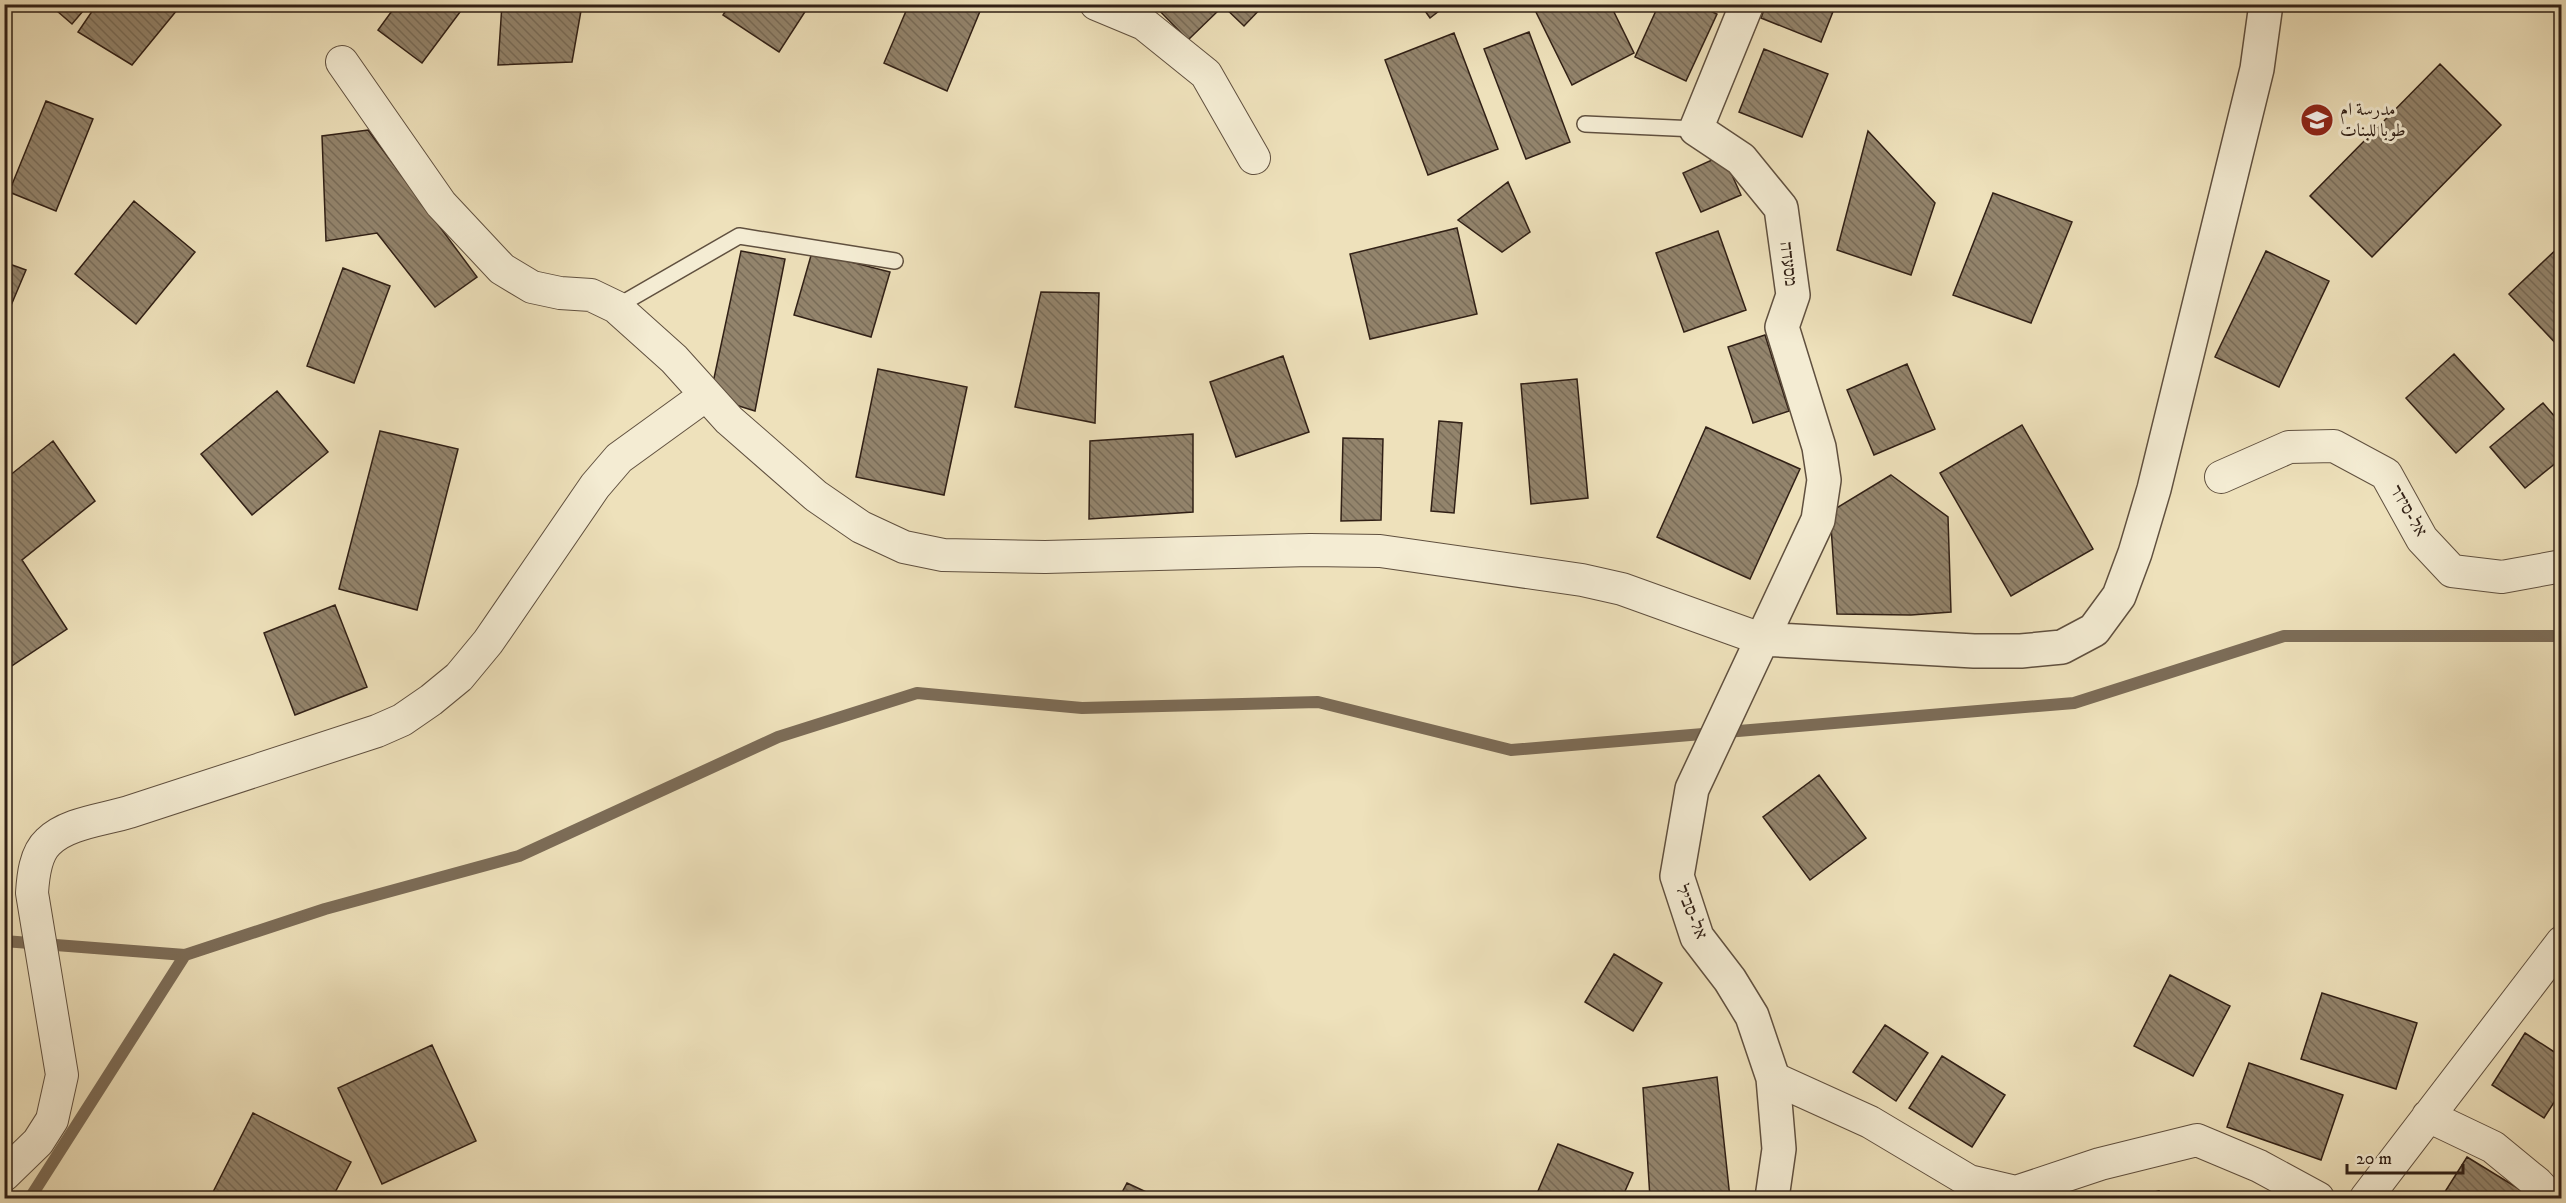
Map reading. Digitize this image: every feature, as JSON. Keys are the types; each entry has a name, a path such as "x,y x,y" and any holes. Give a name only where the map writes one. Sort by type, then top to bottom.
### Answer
{"street":[{"path":"1096,4 1144,24 1206,74 1254,158"},
{"path":"1696,129 1747,4"},
{"path":"342,62 441,204 502,269 532,287 560,293 591,295 616,307 674,359 729,420 816,496 861,526 904,547 943,555 1046,557 1310,550 1380,551 1582,580 1622,589 1761,639 1974,651 2021,651 2062,647 2094,630 2118,596 2135,553 2154,489 2257,69 2266,4"},
{"name":"מסעדה","path":"1696,129 1741,159 1781,208 1792,295 1782,327 1819,447 1824,480 1818,520 1785,593"},
{"path":"4,1175 38,1142 51,1120 62,1075 32,893 33,877 39,855 47,842 64,830 114,817 378,731 412,714 459,677 488,642 595,486 619,458 706,395"},
{"name":"אל-סידר","path":"2221,477 2289,447 2334,446 2386,474 2422,539 2452,571 2502,577 2562,566"},
{"name":"אל-סביל","path":"1772,1198 1779,1149 1773,1078 1752,1016 1730,980 1698,937 1677,876 1692,789 1761,639 1785,593"},
{"path":"2366,1198 2562,942"},
{"path":"1773,1078 1870,1122 1969,1181 2016,1192 2100,1164 2197,1140 2259,1166 2318,1198"},
{"path":"2428,1116 2493,1147 2537,1183 2551,1198"}],"lane":[{"path":"1586,124 1696,129"},
{"path":"616,307 739,236 895,261"}],"building":[{"path":"49,4 89,4 72,24"},
{"path":"97,4 182,4 132,65 78,32"},
{"path":"397,4 466,4 422,63 378,30"},
{"path":"502,4 582,5 572,62 498,65"},
{"path":"730,4 810,4 779,52 723,15"},
{"path":"909,4 983,4 947,91 884,63"},
{"path":"1153,4 1214,4 1219,10 1188,40"},
{"path":"1221,4 1265,4 1244,26"},
{"path":"1420,4 1448,4 1430,18"},
{"path":"1541,4 1610,4 1634,53 1572,85 1534,8"},
{"path":"1659,4 1696,4 1717,14 1686,81 1635,57"},
{"path":"1766,4 1836,4 1821,42 1761,18"},
{"path":"1529,32 1570,142 1526,159 1484,49"},
{"path":"1454,33 1498,149 1428,175 1385,60"},
{"path":"1764,49 1828,74 1802,137 1739,112"},
{"path":"2440,64 2501,125 2372,257 2310,196"},
{"path":"46,101 93,119 56,211 9,192"},
{"path":"368,130 477,277 435,307 377,233 326,241 322,136"},
{"path":"1868,131 1935,203 1911,275 1837,250"},
{"path":"1723,155 1741,195 1701,212 1683,173"},
{"path":"1508,182 1530,232 1502,252 1458,220"},
{"path":"1993,193 2072,222 2031,323 1953,295"},
{"path":"134,201 195,252 136,324 75,274"},
{"path":"1457,228 1477,314 1370,339 1350,254"},
{"path":"1718,231 1746,310 1684,332 1656,253"},
{"path":"2562,244 2562,350 2509,294"},
{"path":"741,251 785,259 755,411 710,397"},
{"path":"2266,251 2329,281 2279,387 2215,357"},
{"path":"812,252 890,272 871,337 794,315"},
{"path":"4,262 26,270 4,322"},
{"path":"343,268 390,286 354,383 307,366"},
{"path":"1041,292 1099,293 1095,423 1015,407"},
{"path":"1765,335 1789,411 1753,423 1728,347"},
{"path":"2454,354 2504,409 2456,453 2406,398"},
{"path":"1283,356 1309,432 1236,457 1210,382"},
{"path":"1907,364 1935,429 1874,455 1847,390"},
{"path":"878,369 967,387 944,495 856,477"},
{"path":"1577,379 1588,498 1531,504 1521,384"},
{"path":"277,391 328,452 252,515 201,454"},
{"path":"2543,403 2562,425 2562,458 2525,488 2490,447"},
{"path":"1439,421 1462,423 1454,513 1431,511"},
{"path":"2022,425 2093,549 2011,596 1940,473"},
{"path":"1706,427 1800,469 1750,579 1657,537"},
{"path":"380,431 458,449 417,610 339,589"},
{"path":"1193,434 1193,512 1089,519 1090,441"},
{"path":"1343,438 1383,439 1381,520 1341,521"},
{"path":"53,441 95,501 22,560 67,629 4,671 4,480"},
{"path":"1891,475 1948,517 1951,612 1911,615 1837,614 1830,512"},
{"path":"335,605 367,687 295,715 264,633"},
{"path":"1819,775 1866,838 1810,880 1763,817"},
{"path":"1614,954 1662,983 1633,1031 1585,1002"},
{"path":"2170,975 2230,1006 2193,1076 2134,1046"},
{"path":"2322,993 2417,1023 2396,1089 2301,1059"},
{"path":"1885,1025 1928,1053 1896,1101 1853,1072"},
{"path":"2525,1033 2562,1057 2562,1090 2544,1118 2492,1085"},
{"path":"432,1045 476,1141 382,1184 338,1088"},
{"path":"1942,1056 2005,1095 1972,1147 1909,1108"},
{"path":"2249,1063 2343,1095 2321,1160 2227,1127"},
{"path":"1717,1077 1730,1198 1650,1198 1643,1088"},
{"path":"253,1113 351,1162 332,1198 210,1198"},
{"path":"1558,1144 1633,1173 1622,1198 1535,1198"},
{"path":"2467,1157 2534,1198 2441,1198"},
{"path":"1127,1183 1159,1198 1119,1198"},
{"path":"2159,1191 2161,1198 2130,1198"}],"waterway":[{"path":"4,941 185,955 325,909 519,856 778,737 917,693 1082,708 1318,702 1511,750 2074,703 2284,636 2562,636"},
{"path":"30,1198 185,955"}],"place":[{"name":"مدرسة ام طوبا للبنات","path":"2317,120"}]}
